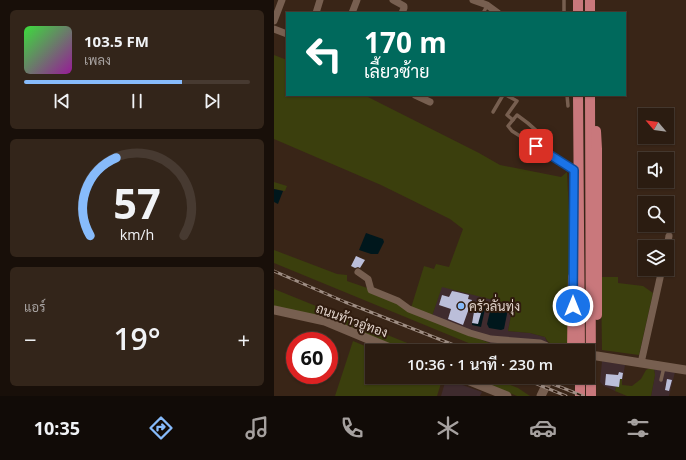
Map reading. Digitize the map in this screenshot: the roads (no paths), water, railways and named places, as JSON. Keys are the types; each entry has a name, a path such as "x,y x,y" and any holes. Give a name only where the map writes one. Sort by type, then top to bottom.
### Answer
{"main road":[{"path":"578,0 578,12"},
{"path":"590,0 590,12"},
{"path":"578,96 591,396"},
{"path":"572,344 574,152 578,96"},
{"path":"580,344 591,96"},
{"path":"591,96 597,149 592,344"},
{"path":"580,384 580,396"}],"street":[{"path":"274,21 282,0"},
{"path":"316,12 320,0"},
{"path":"352,12 356,0"},
{"path":"393,0 404,6 402,12"},
{"path":"473,0 487,5 497,12"},
{"path":"274,29 286,34"},
{"path":"417,96 430,102"},
{"path":"668,240 669,236"},
{"path":"358,272 368,279 371,290 398,301 409,309 470,333 492,339 542,344"},
{"path":"641,364 660,276"},
{"name":"ถนนท้าวอู่ทอง","path":"274,310 325,321 380,344"},
{"path":"595,356 686,370"},
{"path":"477,384 507,396"},
{"path":"541,396 547,384"}],"lane":[{"path":"564,0 564,12"},
{"path":"484,12 487,5"},
{"path":"493,112 502,96"},
{"path":"508,96 517,101 507,115 513,120"},
{"path":"567,96 568,106"},
{"path":"548,153 551,148 548,143 530,124 517,115 508,126 512,131 574,170"},
{"path":"661,380 664,367"}],"water":[{"path":"274,189 283,191 278,204 274,202"},
{"path":"366,233 383,239 384,242 378,254 371,254 359,250"},
{"path":"480,303 485,305 481,327 472,325 474,312"},
{"path":"494,305 508,309 504,329 489,328 487,324 491,307"}],"railway":[{"path":"274,271 345,302 451,344"},
{"path":"537,384 566,396"},
{"path":"553,384 583,396"}],"place":[{"name":"ครัวลั่นทุ่ง","path":"461,306"}]}
